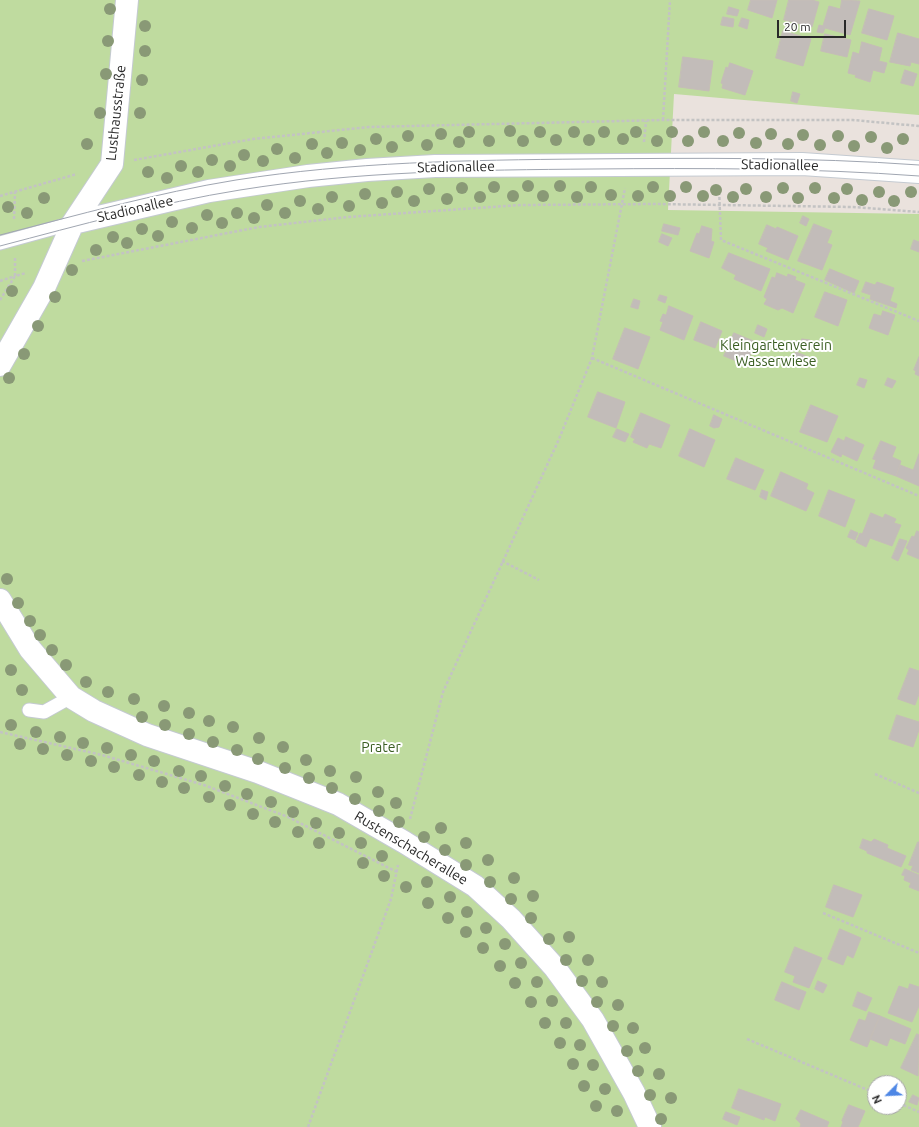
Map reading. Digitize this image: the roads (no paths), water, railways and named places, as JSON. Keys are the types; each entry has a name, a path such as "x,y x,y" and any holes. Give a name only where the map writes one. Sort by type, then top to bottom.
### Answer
{"street":[{"name":"Lusthausstraße","path":"0,366 44,288 74,223 112,164 127,0"},
{"name":"Stadionallee","path":"74,223 209,191 323,174 435,166 802,164 919,172"},
{"path":"0,600 30,649 71,697"},
{"name":"Rustenschacherallee","path":"71,697 94,711 147,735 258,772 338,804 404,842 475,886 510,919 555,968 593,1020 634,1093 650,1127"}],"lane":[{"name":"Stadionallee","path":"0,243 74,223"},
{"path":"30,710 44,712 71,697"}],"tram line":[{"path":"0,235 176,191 236,180 322,169 453,161 668,158 794,159 919,165"},
{"path":"0,246 120,215 210,195 284,184 372,175 505,170 756,169 878,173 919,176"}],"park label":[{"name":"Kleingartenverein Wasserwiese","path":"776,354"},
{"name":"Prater","path":"381,747"}]}
